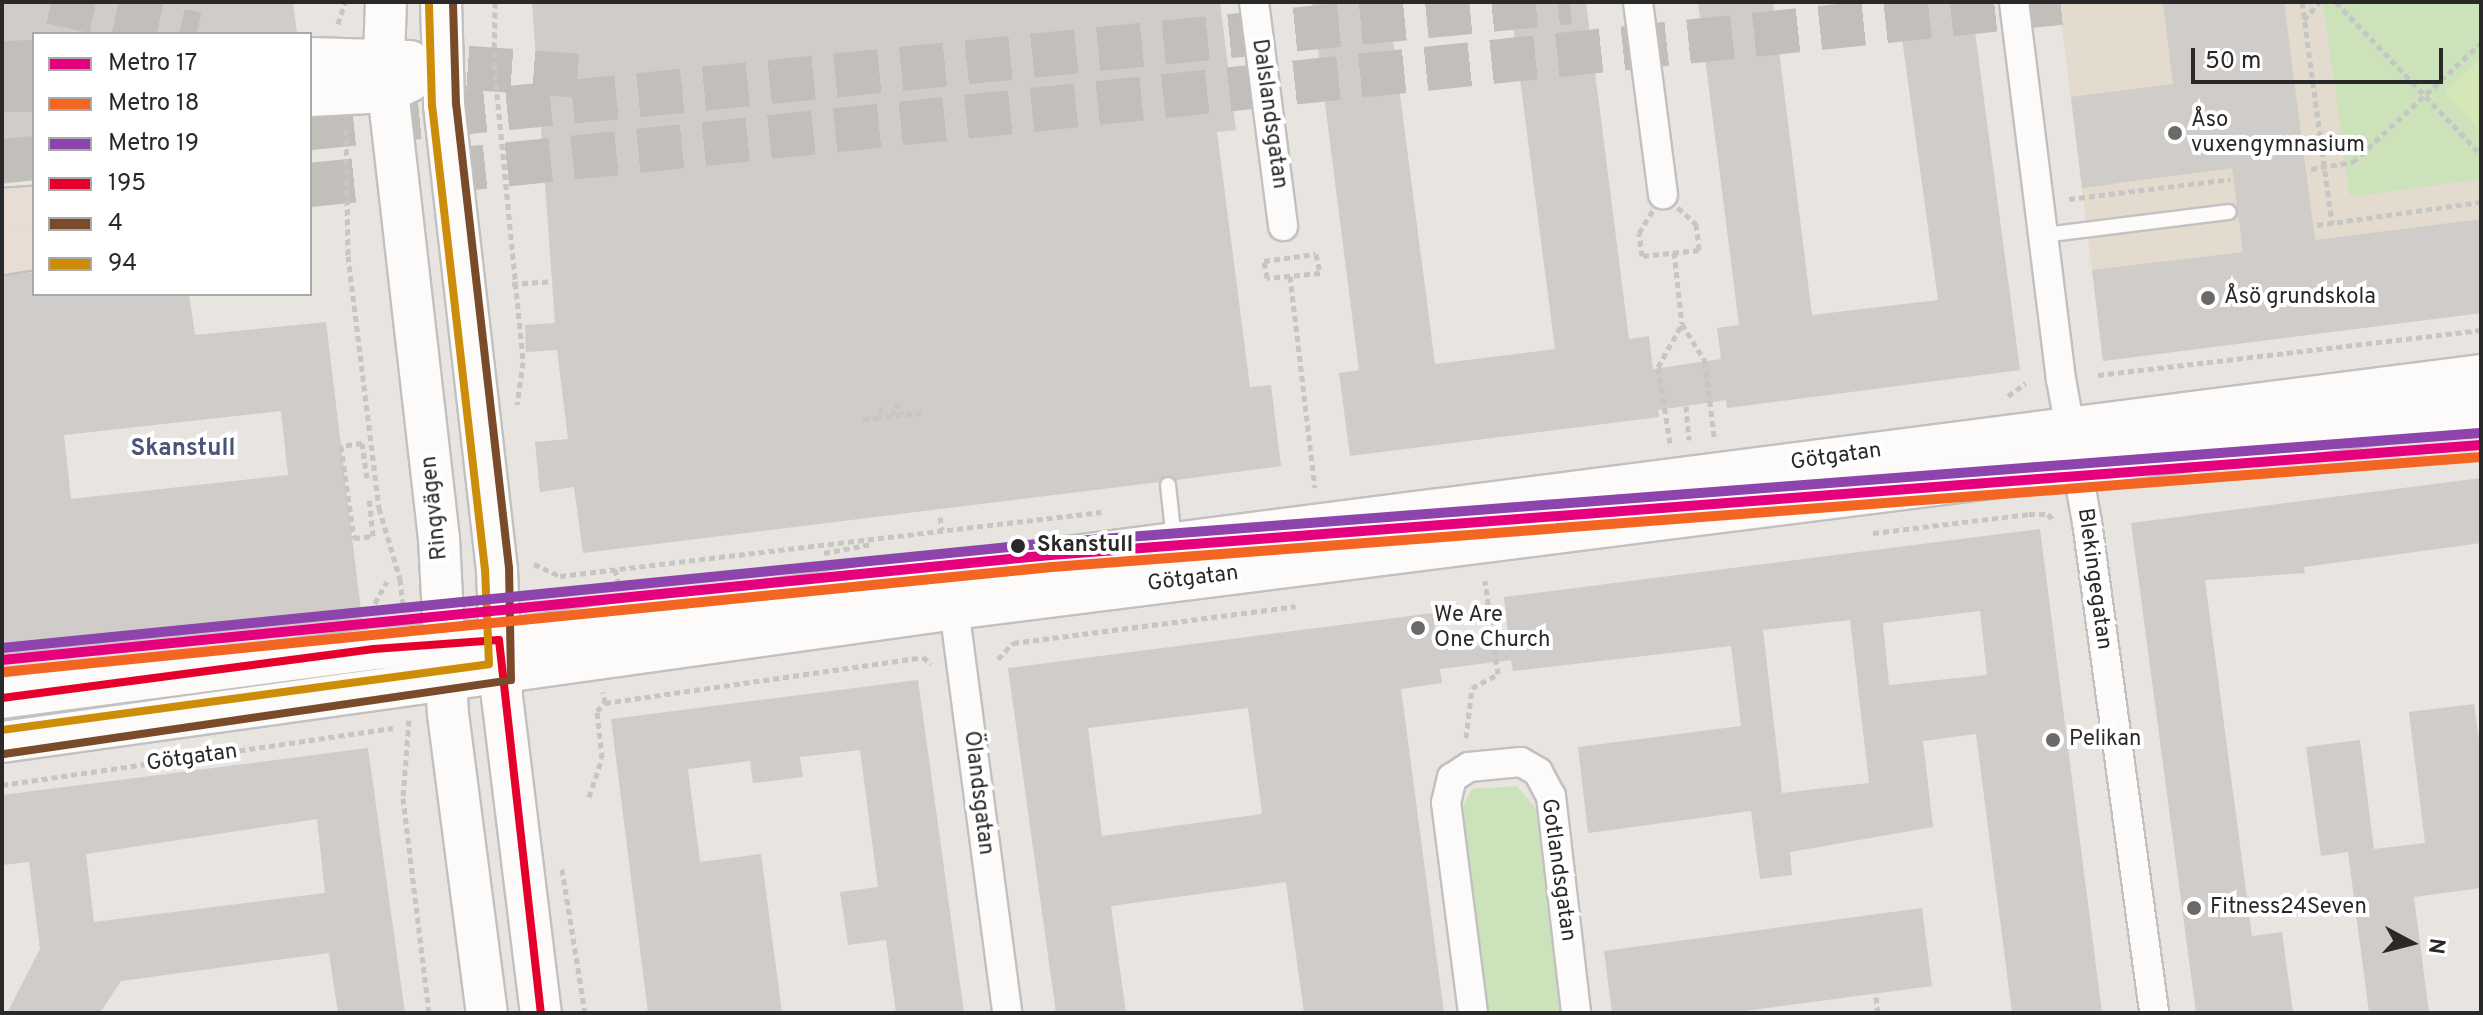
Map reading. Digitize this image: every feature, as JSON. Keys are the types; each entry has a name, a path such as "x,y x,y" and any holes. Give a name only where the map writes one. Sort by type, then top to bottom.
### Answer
{"highway":[{"path":"2,211 32,209"},
{"path":"2,252 32,247"}],"street":[{"name":"Ringvägen","path":"386,2 386,74 439,538 433,671 487,1013"},
{"path":"441,2 440,67 500,657 549,1010"},
{"name":"Dalslandsgatan","path":"1254,2 1283,226"},
{"path":"1638,2 1663,194"},
{"name":"Blekingegatan","path":"2014,2 2070,425 2154,1013"},
{"path":"327,76 386,74 440,67"},
{"name":"Götgatan","path":"952,591 1174,544 2070,425 2481,375"},
{"name":"Götgatan","path":"2,742 433,671 500,657 952,591 2077,465 2481,409"},
{"name":"Ölandsgatan","path":"952,591 1007,1013"},
{"name":"Götgatan","path":"2,698 405,647 433,671"},
{"name":"Gotlandsgatan","path":"1473,1013 1446,803 1452,778 1469,767 1521,762 1538,772 1551,796 1576,1013"}],"lane":[{"path":"2044,235 2229,212"},
{"path":"1168,485 1174,544"}],"path":[{"path":"345,2 327,76 379,508 400,579 405,647"},
{"path":"495,2 512,284 523,362 516,414"},
{"path":"2302,2 2332,223"},
{"path":"2304,20 2319,2"},
{"path":"2336,2 2481,155"},
{"path":"2311,169 2353,162 2481,43"},
{"path":"2040,203 2231,179"},
{"path":"2317,225 2481,202"},
{"path":"1639,233 1642,256 1699,250 1696,224"},
{"path":"1674,252 1682,324 1705,361 1714,437"},
{"path":"1316,254 1320,273 1290,276 1267,278 1264,261 1316,254"},
{"path":"1290,276 1315,489"},
{"path":"512,284 551,281"},
{"path":"1670,443 1658,367 1682,324"},
{"path":"2098,375 2481,330"},
{"path":"863,419 902,415 896,403 892,416"},
{"path":"1686,406 1689,440"},
{"path":"879,418 927,412"},
{"path":"367,478 362,443 341,446 354,538 373,536 369,499"},
{"path":"1858,535 2029,514 2048,514 2057,525"},
{"path":"940,517 942,530"},
{"path":"534,564 560,576"},
{"path":"615,569 621,586"},
{"path":"1471,583 1501,579"},
{"path":"370,613 387,581"},
{"path":"1470,698 1472,688 1498,674 1485,581"},
{"name":"Götgatan","path":"998,659 1013,643 1305,605"},
{"path":"589,797 602,758 597,711 605,703 923,657 935,667"},
{"path":"429,1013 403,798 433,671"},
{"path":"603,691 605,703"},
{"name":"Götgatan","path":"2,785 383,730"},
{"path":"1876,997 1878,1013"}],"shaded area":[{"path":"2059,2 2481,2 2481,313 2103,361"}],"green space":[{"path":"2323,2 2481,2 2481,179 2350,197"},
{"path":"2481,58 2481,132 2444,92"},
{"path":"1517,786 1536,808 1561,1013 1483,1013 1458,815 1472,789"}],"building":[{"path":"2,2 293,2 297,32 32,32 32,180 2,184"},
{"path":"532,2 1220,2 1236,130 1217,132 1250,387 1271,385 1281,466 1176,480 1166,475 1159,482 583,553 574,487 540,492 535,442 568,439 557,350 526,352 525,325 555,323"},
{"path":"1312,2 1388,2 1435,364 1555,349 1510,2 1586,2 1629,339 1649,336 1653,369 1721,359 1717,328 1739,325 1698,2 1773,2 1812,315 1938,300 1897,2 1971,2 2020,370 1727,408 1726,400 1658,410 1659,417 1350,456 1339,373 1359,370"},
{"path":"2163,2 2284,2 2315,240 2481,219 2481,313 2103,361 2092,270 2243,252 2232,168 2082,188 2071,97 2173,84"},
{"path":"32,272 32,296 189,296 195,335 326,322 362,619 2,662 2,276","holes":["281,411 288,475 71,499 64,435"]},
{"path":"2481,478 2481,543 2304,567 2305,573 2205,580 2252,936 2282,932 2293,1013 2196,1013 2131,523"},
{"path":"2040,529 2102,1013 2012,1013 1976,734 1923,741 1933,827 1790,852 1792,875 1760,879 1751,811 1588,833 1578,747 1741,726 1731,646 1513,671 1511,660 1440,669 1442,683 1401,689 1444,1013 1304,1013 1286,882 1111,906 1126,1013 1056,1013 1008,668 1433,613 1437,642 1508,633 1504,597","holes":["1980,611 1987,675 1889,685 1883,623","1850,620 1869,783 1782,793 1763,630","1248,708 1262,814 1102,836 1088,728"]},
{"path":"918,680 964,1013 896,1013 886,940 848,945 840,892 878,887 860,750 800,757 803,777 753,783 750,761 688,769 700,862 761,854 782,1013 648,1013 611,719"},
{"path":"2474,704 2481,754 2481,888 2414,897 2429,1013 2369,1013 2348,852 2321,856 2306,747 2360,740 2374,849 2425,843 2409,712"},
{"path":"368,748 405,1013 338,1013 329,953 121,981 100,1013 7,1013 40,949 29,862 2,865 2,795","holes":["317,819 325,893 94,922 86,854"]},
{"path":"1922,908 1932,986 1730,1013 1612,1013 1604,951"}],"tunnel":[{"path":"51,2 188,32"},
{"path":"312,128 1570,2"},
{"path":"312,185 2070,2"},
{"path":"2,61 32,60"},
{"path":"402,63 585,76"},
{"path":"2,92 32,92"},
{"path":"2,161 32,158"}],"metro line":[{"name":"19","path":"2,648 1050,543 2480,433"},
{"name":"17","path":"2,660 1051,555 2481,445"},
{"name":"18","path":"3,672 1052,567 2481,457"}],"transit line":[{"name":"94","path":"2,730 489,664 485,570 432,106 429,2"},
{"name":"4","path":"4,754 511,680 509,568 456,104 453,2"},
{"name":"195","path":"2,698 374,649 499,640 541,1013"}],"place":[{"name":"Åso vuxengymnasium","path":"2175,133"},
{"name":"Åsö grundskola","path":"2208,298"},
{"name":"Skanstull","path":"1018,546"},
{"name":"We Are One Church","path":"1418,628"},
{"name":"Pelikan","path":"2053,740"},
{"name":"Fitness24Seven","path":"2194,908"}],"district":[{"name":"Skanstull","path":"183,450"}]}
